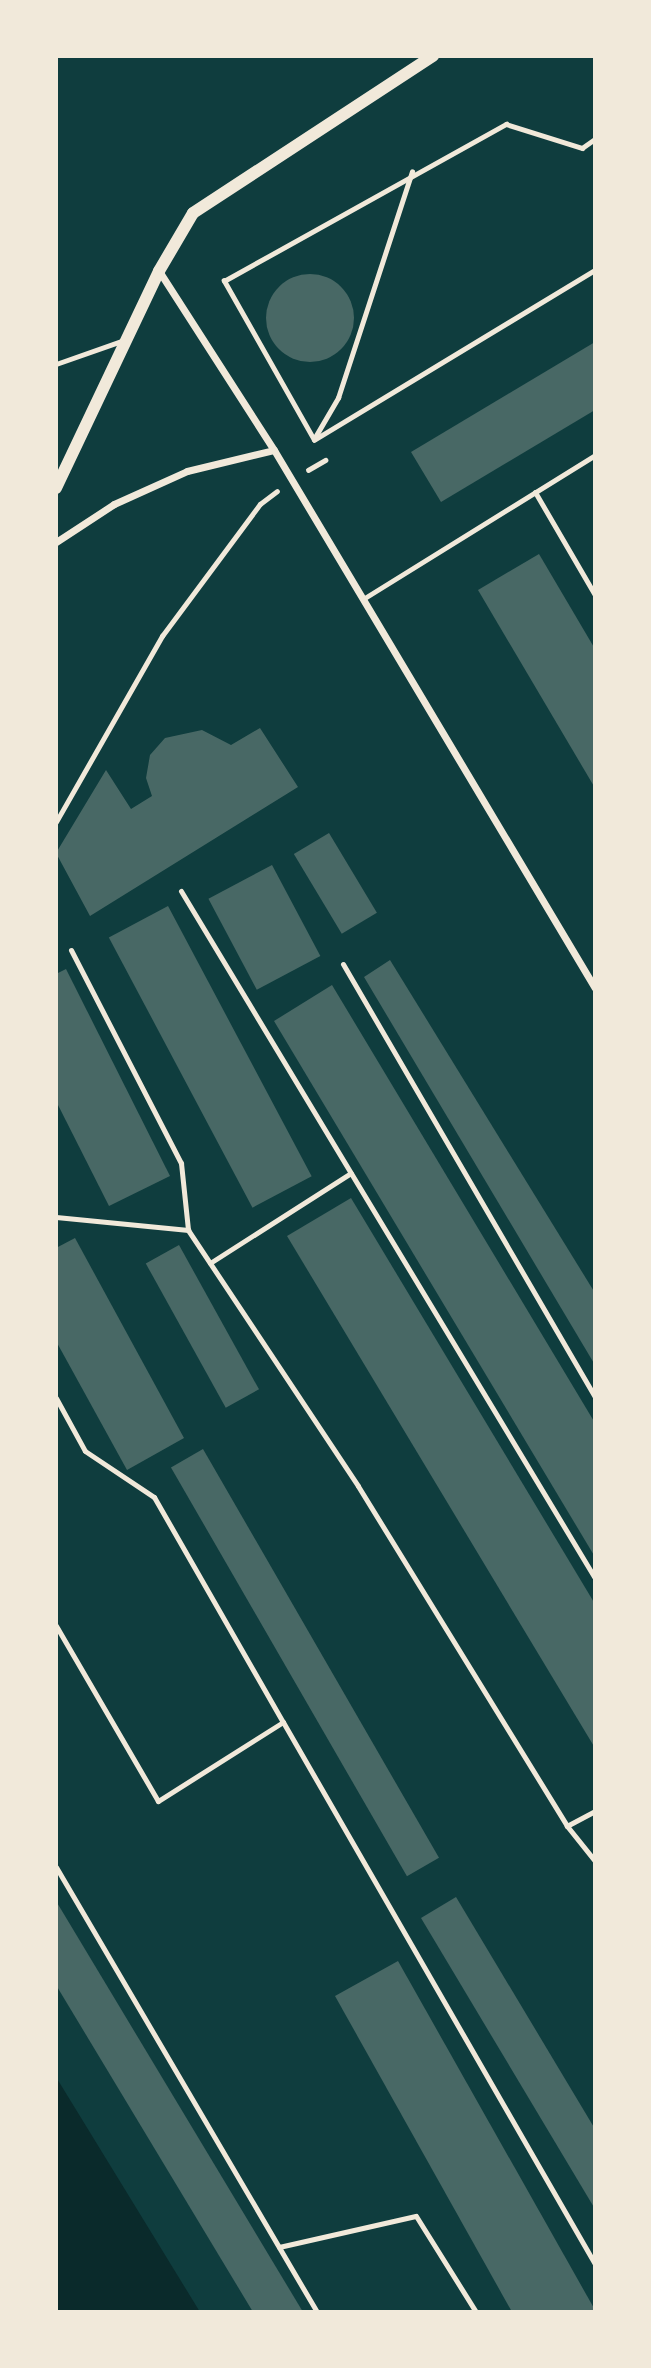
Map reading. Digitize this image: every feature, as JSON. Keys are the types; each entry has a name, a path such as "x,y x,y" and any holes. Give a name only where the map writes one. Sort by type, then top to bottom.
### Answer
{"street":[{"path":"56,488 159,271 193,213 433,56"},
{"path":"159,271 292,479 595,988"},
{"path":"56,542 114,504 187,471 274,450"}],"lane":[{"path":"56,364 127,338"},
{"path":"363,598 595,455"},
{"path":"535,492 595,595"},
{"path":"181,891 595,1578"},
{"path":"71,950 181,1163 188,1230 358,1486 568,1826 595,1861"},
{"path":"343,964 595,1397"},
{"path":"209,1263 351,1173"},
{"path":"56,1217 188,1230"},
{"path":"56,1398 85,1451 154,1497 595,2264"},
{"path":"56,1626 158,1801 283,1722"},
{"path":"568,1826 595,1811"},
{"path":"56,1867 317,2312"},
{"path":"279,2247 416,2216 476,2312"}],"path":[{"path":"314,440 225,281 413,172 506,124 582,148 595,139"},
{"path":"314,440 338,398 413,172"},
{"path":"314,440 595,270"},
{"path":"56,822 162,636 260,504 292,479 325,460"}],"water":[{"path":"56,2077 200,2312 56,2312"}],"building":[{"path":"310,274 335,281 347,293 354,318 347,343 335,355 310,362 285,355 273,343 266,318 273,293 285,281"},
{"path":"595,342 595,410 441,502 411,452"},
{"path":"539,554 595,649 595,788 478,590"},
{"path":"260,728 298,787 90,916 56,853 106,770 131,809 152,796 146,778 150,755 165,738 202,730 231,745"},
{"path":"329,833 377,913 342,934 294,854"},
{"path":"272,865 320,956 257,990 208,899"},
{"path":"168,906 312,1176 253,1208 109,937"},
{"path":"390,960 595,1293 595,1365 364,977"},
{"path":"66,969 170,1176 109,1206 56,1101 56,974"},
{"path":"332,985 595,1423 595,1557 274,1021"},
{"path":"351,1198 595,1604 595,1748 287,1236"},
{"path":"75,1238 184,1438 127,1470 56,1341 56,1248"},
{"path":"179,1245 259,1389 226,1408 146,1263"},
{"path":"203,1449 439,1858 407,1876 171,1468"},
{"path":"456,1897 595,2129 595,2209 421,1918"},
{"path":"56,1901 303,2312 253,2312 56,1985"},
{"path":"398,1961 595,2312 512,2312 335,1996"}]}
